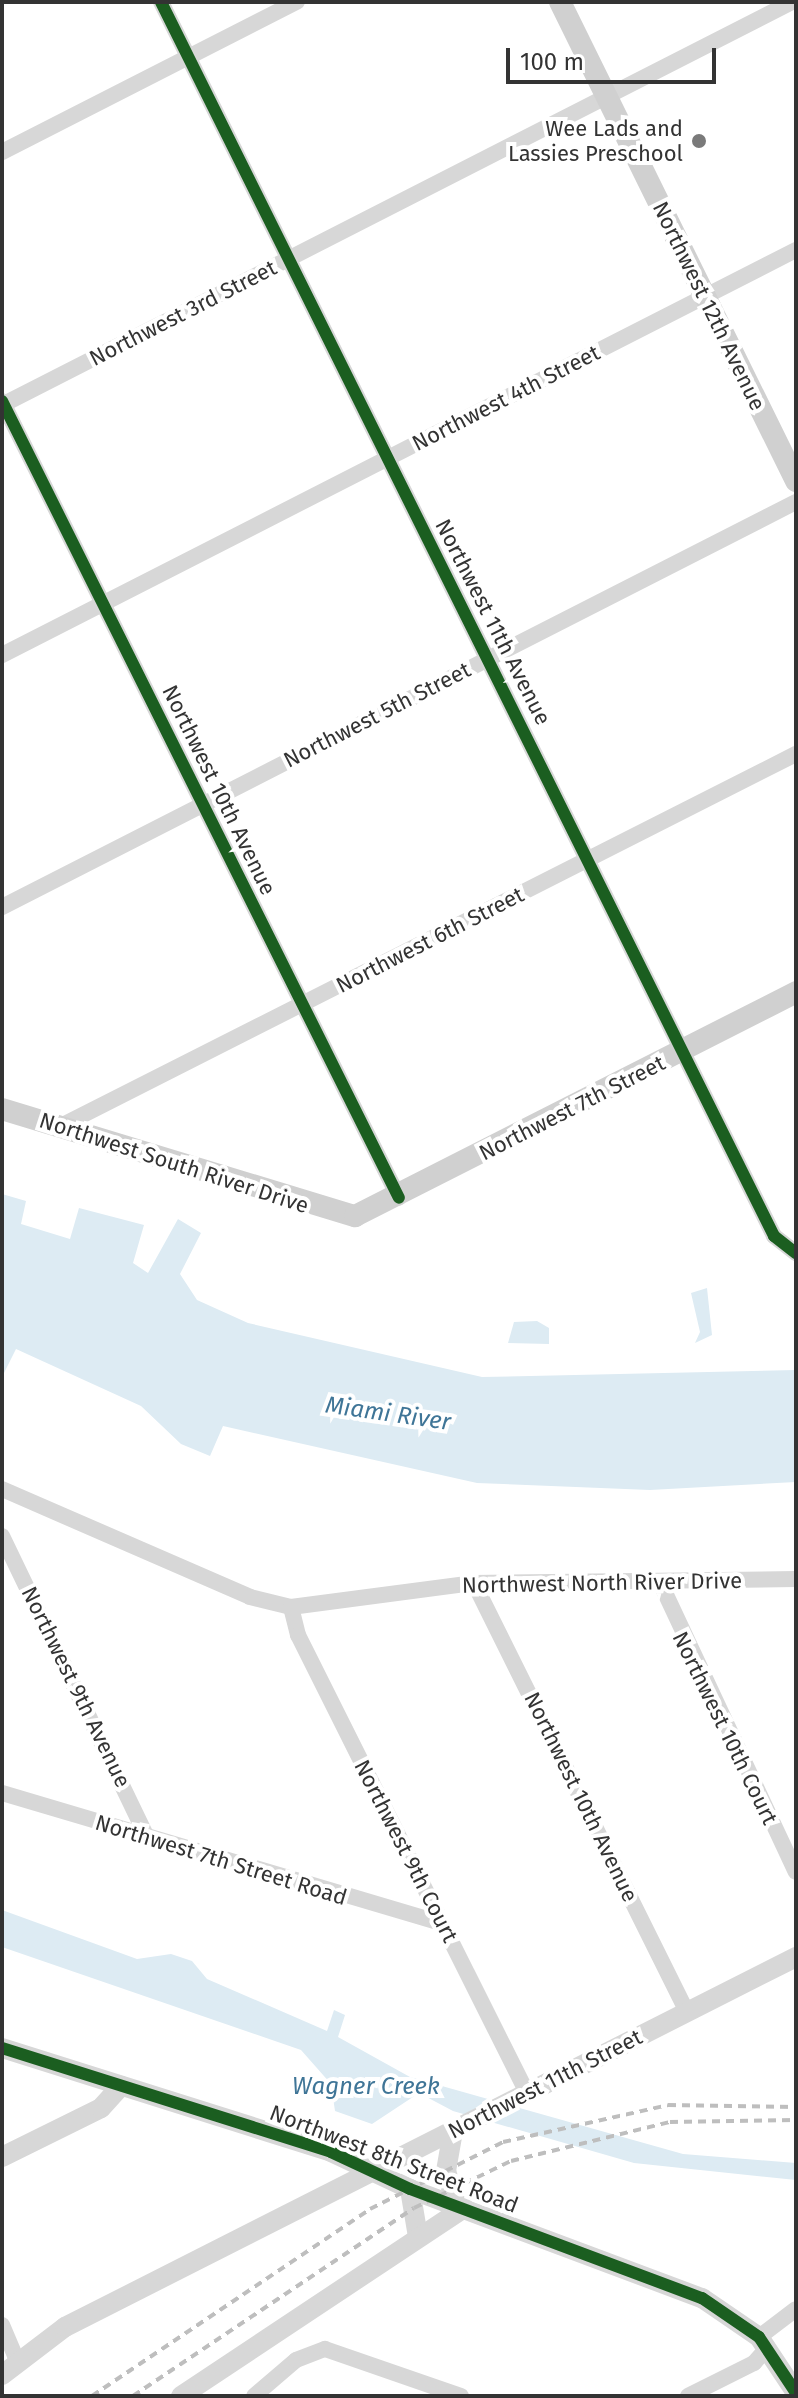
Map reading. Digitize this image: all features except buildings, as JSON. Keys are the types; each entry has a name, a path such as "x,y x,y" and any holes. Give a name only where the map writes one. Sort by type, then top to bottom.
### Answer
{"main road":[{"name":"Northwest 12th Avenue","path":"560,2 796,481"},
{"name":"Northwest 7th Street","path":"345,1217 399,1198 796,992"},
{"name":"Northwest South River Drive","path":"2,1109 63,1125 345,1217"}],"street":[{"name":"Northwest 11th Avenue","path":"161,2 774,1236 796,1253"},
{"path":"2,152 297,2"},
{"name":"Northwest 3rd Street","path":"3,403 792,2"},
{"name":"Northwest 4th Street","path":"2,655 796,250"},
{"name":"Northwest 10th Avenue","path":"3,403 399,1198"},
{"name":"Northwest 5th Street","path":"2,907 796,502"},
{"name":"Northwest 6th Street","path":"63,1125 796,754"},
{"name":"Northwest North River Drive","path":"2,1489 250,1597 291,1607 474,1583 796,1579"},
{"name":"Northwest 9th Avenue","path":"2,1536 148,1839"},
{"name":"Northwest 10th Court","path":"660,1582 796,1872"},
{"name":"Northwest 10th Avenue","path":"474,1583 687,2012"},
{"name":"Northwest 9th Court","path":"291,1607 298,1635 442,1923 521,2096"},
{"name":"Northwest 7th Street Road","path":"2,1793 148,1839 442,1923"},
{"name":"Northwest 11th Street","path":"2,2375 17,2360 65,2327 796,1957"},
{"name":"Northwest 8th Street Road","path":"2,2048 375,2172 410,2189 702,2298 763,2342"},
{"path":"2,2157 101,2108 121,2086"},
{"path":"181,2396 460,2207 446,2171 453,2131"},
{"path":"410,2189 418,2237"},
{"path":"688,2396 754,2363 763,2342 796,2309"},
{"path":"2,2325 17,2360"},
{"path":"763,2342 796,2393"},
{"path":"254,2394 296,2360 325,2349 461,2396"}],"water":[{"name":"Miami River","path":"2,1194 26,1201 21,1224 70,1239 79,1208 144,1225 133,1263 148,1273 178,1219 201,1233 180,1274 197,1300 248,1323 482,1377 796,1370 796,1482 650,1490 477,1483 223,1426 210,1456 181,1444 141,1406 16,1349 2,1377"},
{"path":"707,1288 712,1335 695,1343 700,1332 691,1293"},
{"path":"537,1321 549,1328 549,1344 508,1343 514,1322"},
{"name":"Wagner Creek","path":"2,1910 137,1959 171,1954 192,1961 207,1979 327,2031 334,2010 345,2015 338,2037 410,2077 683,2154 796,2163 796,2180 634,2163 453,2111 419,2093 372,2124 335,2111 331,2084 301,2050 2,1947"}],"railway":[{"path":"92,2396 370,2209 503,2142 668,2105 796,2107"},
{"path":"133,2396 414,2208 511,2161 670,2122 796,2120"}],"cycle path":[{"path":"161,2 774,1236 796,1253"},
{"path":"2,401 399,1198"},
{"path":"2,2048 331,2152 410,2189 702,2298 759,2337 796,2393"}],"place":[{"name":"Wee Lads and Lassies Preschool","path":"699,141"}]}
